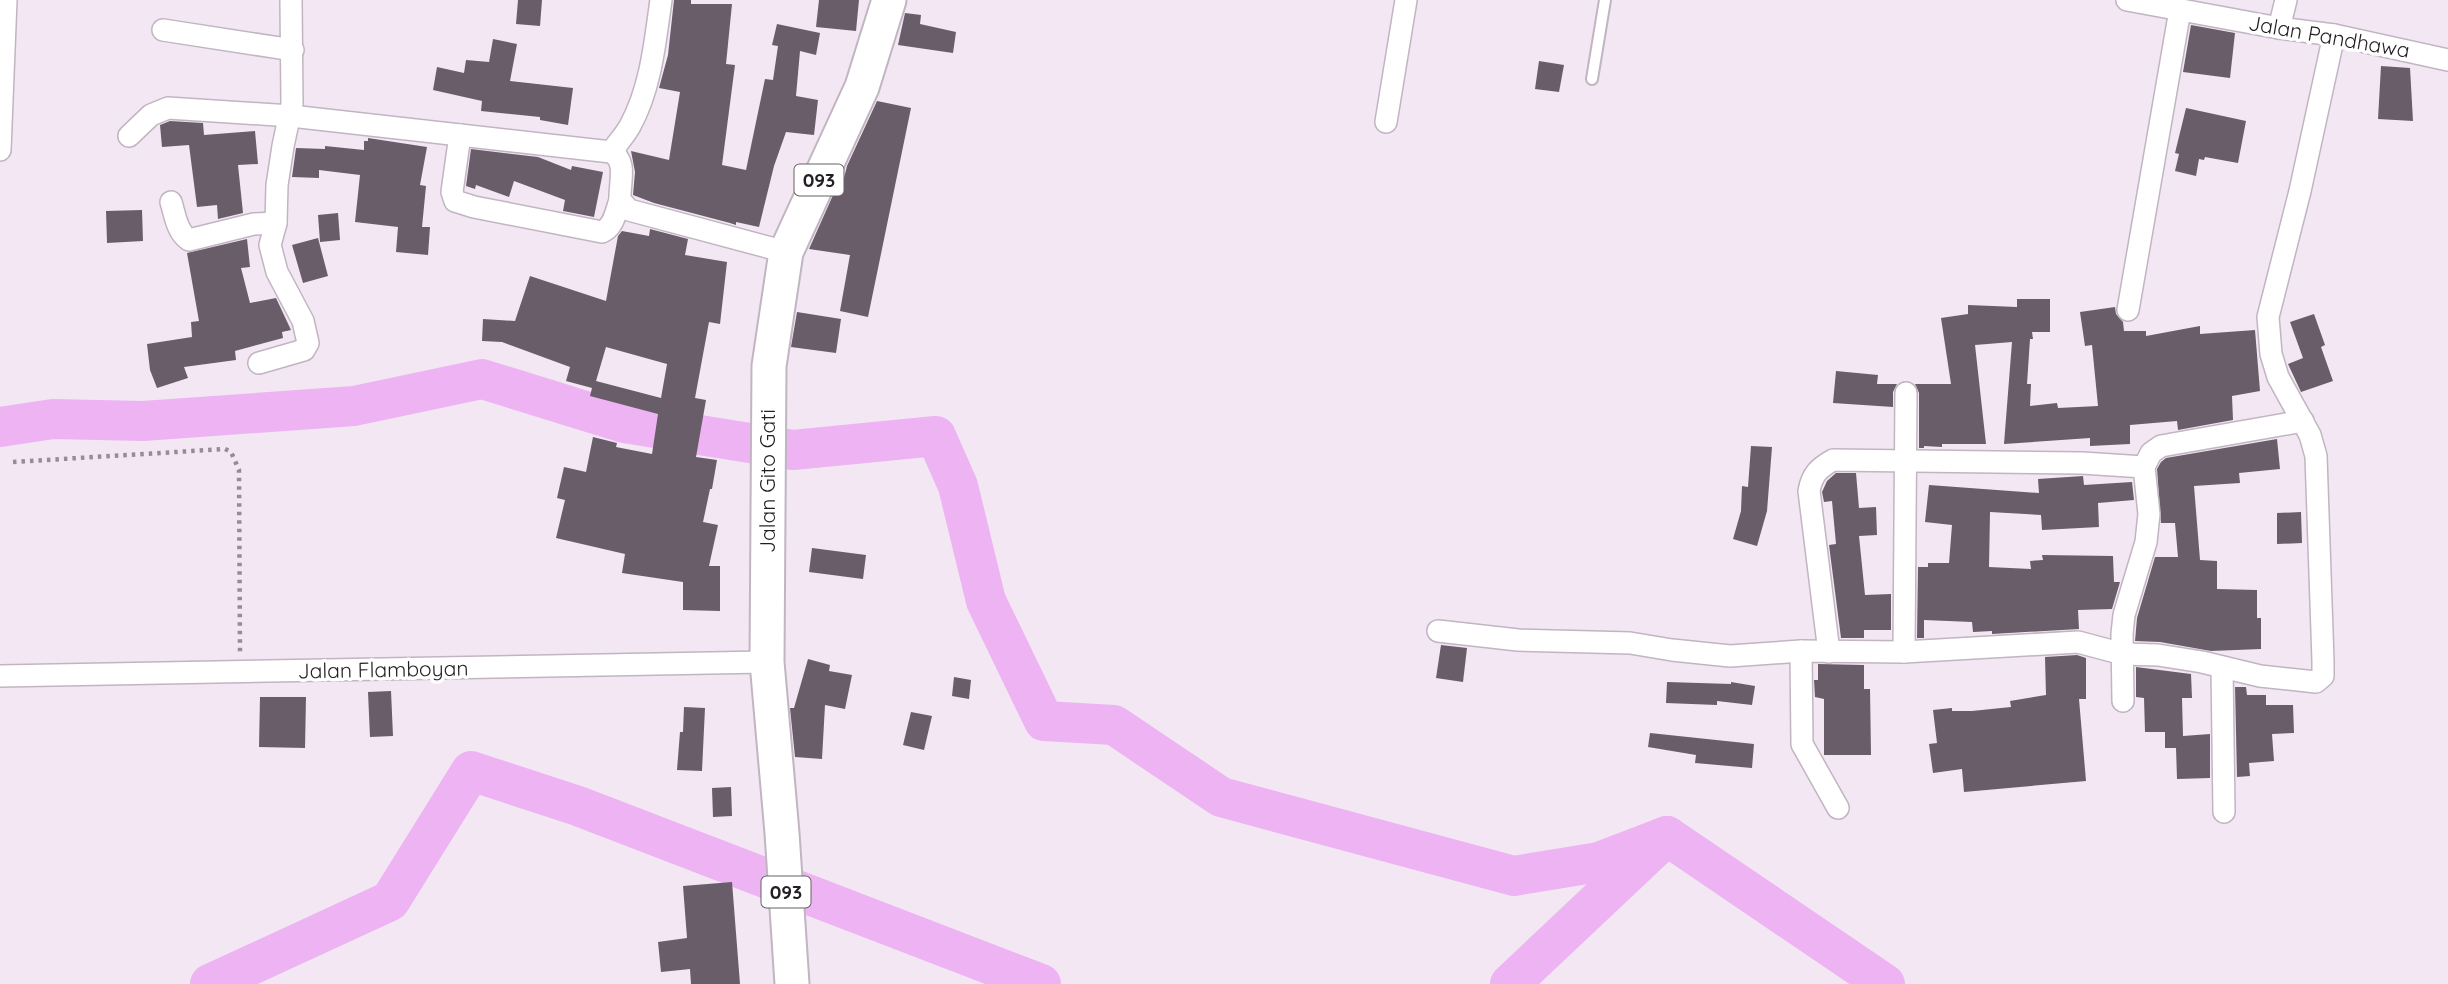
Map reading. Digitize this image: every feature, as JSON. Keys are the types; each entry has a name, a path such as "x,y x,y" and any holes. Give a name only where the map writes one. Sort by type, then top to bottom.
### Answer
{"main road":[{"name":"Jalan Gito Gati","path":"792,984 767,662 769,366 786,252 862,87 889,0"}],"street":[{"path":"0,150 6,0"},
{"path":"259,363 304,350 308,343 303,321 273,261 270,246 276,223 278,185 290,116 293,50 291,0"},
{"path":"611,152 630,128 642,99 654,55 662,0"},
{"path":"1386,122 1406,0"},
{"path":"2279,28 2286,0"},
{"name":"Jalan Pandhawa","path":"2133,1 2279,28 2334,35 2448,60"},
{"path":"2128,310 2180,10"},
{"path":"163,30 293,50"},
{"path":"1438,632 1518,640 1630,643 1730,656 1801,651 1904,652 2078,642 2123,654 2158,655 2260,676 2316,682 2323,676 2321,537 2316,456 2303,421 2278,377 2272,354 2269,317 2334,35"},
{"path":"129,136 151,115 168,108 290,116 460,135 611,152 621,162 620,200 608,230 602,232 455,201 452,192 460,135"},
{"path":"620,200 629,210 786,252"},
{"path":"171,202 180,229 189,240 254,224 276,223"},
{"path":"1904,652 1903,461 1906,393"},
{"path":"2123,701 2124,615 2146,542 2149,514 2144,467 2151,453 2161,446 2303,421"},
{"path":"1829,652 1808,491 1811,479 1819,468 1833,460 2082,463 2144,467"},
{"path":"1801,651 1802,744 1838,808"},
{"name":"Jalan Flamboyan","path":"0,676 767,662"},
{"path":"2222,667 2224,812"}],"lane":[{"path":"1592,79 1605,0"}],"path":[{"path":"13,462 225,449 231,452 239,470 240,672"}],"building":[{"path":"518,0 542,0 540,26 516,24"},
{"path":"674,0 691,0 691,4 732,4 726,64 735,65 722,165 746,170 765,79 773,80 778,46 772,45 777,24 820,33 816,55 800,51 796,96 818,100 814,135 786,132 774,166 759,227 736,222 736,225 633,195 635,172 631,151 669,160 680,92 659,88 668,55"},
{"path":"819,0 859,0 856,31 816,27"},
{"path":"905,13 921,15 920,24 956,32 953,53 898,45"},
{"path":"2191,25 2235,33 2230,78 2183,72"},
{"path":"493,39 517,44 510,81 573,88 568,125 540,120 540,117 481,111 482,101 433,90 437,67 464,73 466,60 489,62"},
{"path":"1539,61 1564,65 1559,92 1535,89"},
{"path":"2381,66 2410,68 2413,121 2378,119"},
{"path":"877,101 911,108 868,317 840,311 850,255 809,249 834,193 840,194 847,166"},
{"path":"2186,108 2246,121 2238,163 2205,157 2204,160 2199,159 2196,176 2175,171 2179,154 2175,153"},
{"path":"170,121 203,123 204,135 255,131 258,164 238,165 243,213 218,219 217,205 197,207 189,145 162,147 160,125"},
{"path":"368,138 427,147 420,185 426,186 422,227 430,227 428,255 396,252 398,227 355,222 360,175 319,170 319,178 292,177 296,148 325,149 325,146 364,150 364,141 368,141"},
{"path":"471,149 538,157 571,170 572,166 603,172 594,217 563,211 565,200 514,181 509,197 476,185 475,189 466,186"},
{"path":"142,210 143,241 107,243 106,211"},
{"path":"338,213 340,240 320,242 318,215"},
{"path":"650,229 688,239 685,255 727,262 720,324 709,322 695,398 706,400 696,457 717,460 703,522 718,525 709,566 720,566 720,611 683,610 683,582 622,573 625,554 556,538 565,500 557,498 564,467 586,472 593,437 617,443 616,447 652,454 658,414 590,396 592,388 566,381 570,367 502,342 482,341 483,319 515,321 530,276 606,301 618,236 622,231 649,236","holes":["606,347 667,364 661,398 596,381"]},
{"path":"318,238 328,276 303,283 292,245"},
{"path":"247,239 250,267 241,268 250,303 276,298 291,330 282,332 283,338 235,351 236,360 184,367 188,378 157,388 150,370 147,344 192,337 191,322 199,321 187,253"},
{"path":"2017,299 2050,299 2050,332 2032,332 2033,339 2030,339 2027,384 2031,384 2030,406 2057,403 2058,408 2098,406 2092,345 2085,346 2080,312 2115,307 2116,314 2123,322 2124,331 2146,331 2146,336 2200,326 2200,334 2255,330 2260,391 2232,396 2233,420 2178,430 2177,421 2130,425 2130,444 2090,446 2090,438 2004,444 2012,342 1975,345 1986,444 1942,444 1942,447 1919,448 1919,393 1915,384 1951,384 1941,318 1968,314 1968,305 2017,307"},
{"path":"797,312 841,319 836,353 791,347"},
{"path":"2314,314 2325,345 2321,347 2333,381 2301,392 2288,364 2303,358 2290,322"},
{"path":"1836,371 1878,375 1877,384 1897,384 1893,392 1893,407 1833,403"},
{"path":"2277,439 2280,469 2239,473 2240,483 2194,486 2200,560 2217,561 2217,589 2257,590 2261,649 2211,651 2160,642 2135,641 2137,618 2155,557 2178,557 2175,523 2161,523 2157,469 2161,462 2166,458"},
{"path":"1751,446 1772,447 1767,511 1757,546 1733,539 1741,511 1742,486 1748,487"},
{"path":"1836,473 1856,473 1859,508 1876,507 1877,535 1859,536 1865,595 1891,594 1891,630 1864,630 1864,638 1841,638 1829,545 1836,544 1832,501 1824,502 1822,492 1827,481"},
{"path":"2083,476 2084,485 2132,482 2134,500 2098,503 2099,527 2042,530 2041,515 1990,512 1989,567 2031,569 2030,561 2043,560 2042,555 2113,556 2114,582 2120,582 2112,609 2078,610 2079,629 1992,634 1992,631 1973,632 1972,622 1924,620 1924,638 1917,638 1918,567 1928,567 1928,563 1949,563 1952,525 1925,522 1929,485 2039,493 2038,479"},
{"path":"2301,512 2302,543 2277,544 2277,513"},
{"path":"812,548 866,555 863,579 809,572"},
{"path":"1441,645 1467,648 1463,682 1436,678"},
{"path":"2077,655 2086,658 2086,699 2079,699 2086,781 1964,792 1962,769 1933,773 1929,744 1937,743 1933,710 1952,708 1952,711 1972,711 2011,707 2010,701 2046,695 2045,657"},
{"path":"808,659 830,665 829,671 852,675 845,709 825,705 822,759 795,757 790,708 794,708"},
{"path":"1818,664 1864,665 1864,689 1870,689 1871,755 1824,755 1824,699 1815,697 1814,680 1818,680"},
{"path":"2136,667 2191,674 2192,698 2182,698 2183,736 2210,734 2210,778 2177,779 2176,748 2165,748 2165,732 2145,732 2144,698 2136,697"},
{"path":"954,677 971,680 969,699 952,696"},
{"path":"1667,682 1731,682 1755,686 1752,705 1717,701 1717,705 1666,703"},
{"path":"2235,687 2246,687 2247,695 2266,695 2266,705 2293,705 2294,733 2272,734 2274,761 2249,763 2250,776 2237,777"},
{"path":"391,691 393,736 370,737 368,692"},
{"path":"260,697 306,697 305,748 259,747"},
{"path":"684,707 705,708 702,771 677,770"},
{"path":"911,712 932,716 924,750 903,745"},
{"path":"1650,733 1754,744 1752,768 1695,763 1696,755 1648,747"},
{"path":"731,787 732,816 713,817 712,788"},
{"path":"732,882 740,984 691,984 690,969 661,972 658,942 687,938 683,886"}],"waterway":[{"path":"0,427 53,419 143,421 354,406 482,379 624,423 793,450 936,436 958,486 986,601 1044,721 1114,725 1221,797 1514,876 1599,862 1667,836"},
{"path":"210,984 390,901 471,771 578,806 1041,984"},
{"path":"1510,984 1667,836 1885,984"}]}
